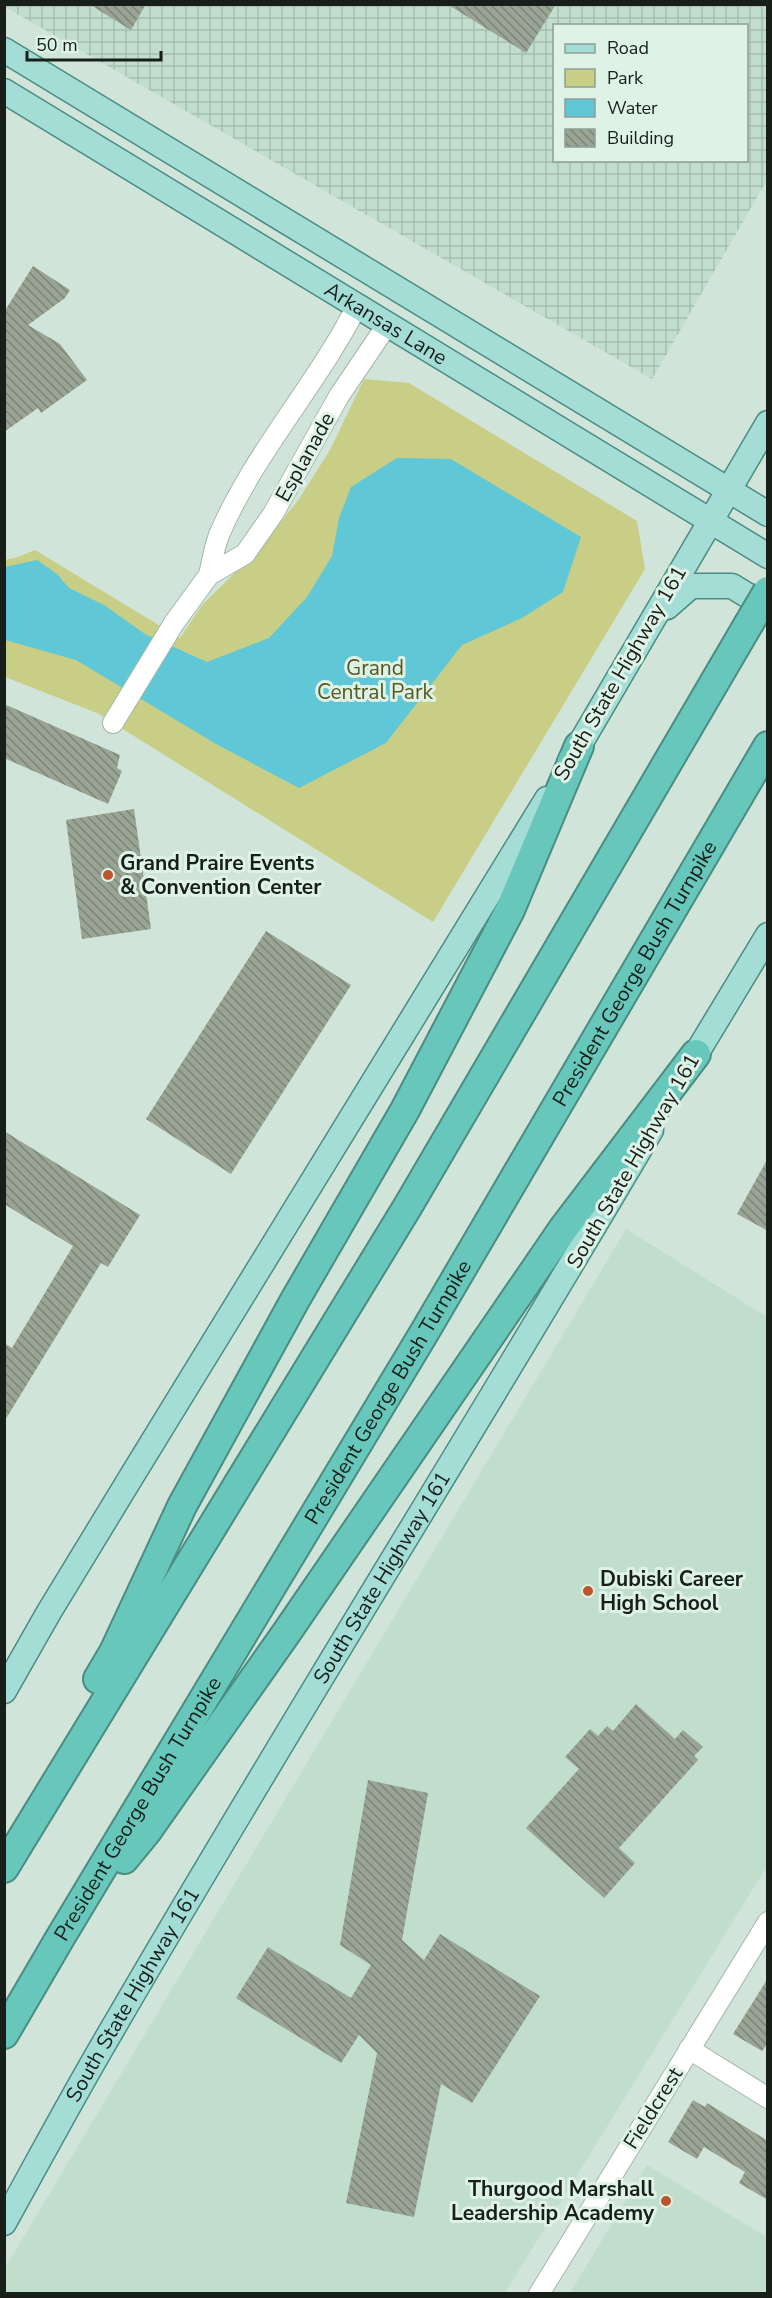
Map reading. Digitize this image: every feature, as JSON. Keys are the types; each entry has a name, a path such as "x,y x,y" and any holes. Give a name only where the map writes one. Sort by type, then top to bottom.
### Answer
{"highway":[{"path":"4,1868 408,1206 758,617 768,591"},
{"path":"4,1868 84,1705 114,1652 182,1506 295,1300 405,1110 504,920 579,746"},
{"name":"President George Bush Turnpike","path":"4,2034 418,1344 768,746"},
{"path":"60,1938 147,1831 287,1632 543,1258 696,1054"}],"main road":[{"name":"Arkansas Lane","path":"4,50 768,513"},
{"name":"Arkansas Lane","path":"4,92 768,556"},
{"path":"357,306 391,285"},
{"path":"387,324 391,285"},
{"name":"South State Highway 161","path":"4,1691 49,1612 579,746 768,423"},
{"path":"651,620 691,586 732,586 758,617"},
{"name":"South State Highway 161","path":"4,2223 112,2029 768,935"}],"street":[{"name":"Esplanade","path":"113,723 174,623 209,575 219,537 245,485 269,444 340,339 357,306"},
{"name":"Esplanade","path":"209,575 246,554 273,514 339,396 387,324"},
{"name":"Fieldcrest","path":"539,2294 768,1922"},
{"path":"689,2049 768,2098"}],"shaded area":[{"path":"5,4 767,5 767,180 652,379 5,7"},
{"name":"Dubiski Career High School","path":"626,1229 767,1317 767,1866 505,2293 5,2294 5,2268"},
{"name":"Thurgood Marshall Leadership Academy","path":"647,2165 767,2237 767,2293 570,2293"}],"green space":[{"name":"Grand Central Park","path":"364,379 409,383 637,521 645,569 433,922 97,713 5,677 5,560 35,550 180,638 202,605 253,555 297,502 330,450"}],"water":[{"path":"397,458 451,459 581,537 563,592 522,618 462,645 386,743 299,788 216,744 76,660 5,640 5,567 37,560 57,574 69,588 104,605 145,634 207,662 269,638 307,597 332,556 339,518 351,487"}],"building":[{"path":"89,4 146,4 131,30"},
{"path":"447,4 556,4 526,53"},
{"path":"33,266 70,290 65,298 28,325 60,344 87,380 41,413 38,408 4,432 4,312"},
{"path":"4,704 120,755 117,768 122,771 108,804 4,758"},
{"name":"Grand Praire Events & Convention Center","path":"134,809 151,929 82,939 66,820"},
{"path":"266,931 351,985 231,1174 146,1119"},
{"path":"4,1131 140,1215 108,1267 101,1263 4,1422 4,1343 12,1348 73,1246 4,1204"},
{"path":"768,1158 768,1231 737,1214"},
{"path":"636,1704 675,1739 683,1730 703,1747 694,1756 698,1760 619,1848 635,1863 604,1898 526,1828 579,1769 565,1757 590,1729 598,1736 607,1726 613,1731"},
{"path":"368,1780 428,1793 402,1940 424,1960 440,1934 540,1996 472,2103 441,2084 414,2217 346,2203 377,2053 359,2035 341,2063 236,1998 268,1947 351,1998 371,1965 340,1945"},
{"path":"768,1978 768,2043 762,2051 733,2034"},
{"path":"693,2100 705,2107 707,2103 768,2141 768,2200 739,2183 745,2172 704,2147 697,2159 668,2142"}],"place":[{"name":"Grand Praire Events & Convention Center","path":"108,875"},
{"name":"Dubiski Career High School","path":"588,1591"},
{"name":"Thurgood Marshall Leadership Academy","path":"666,2201"}]}
